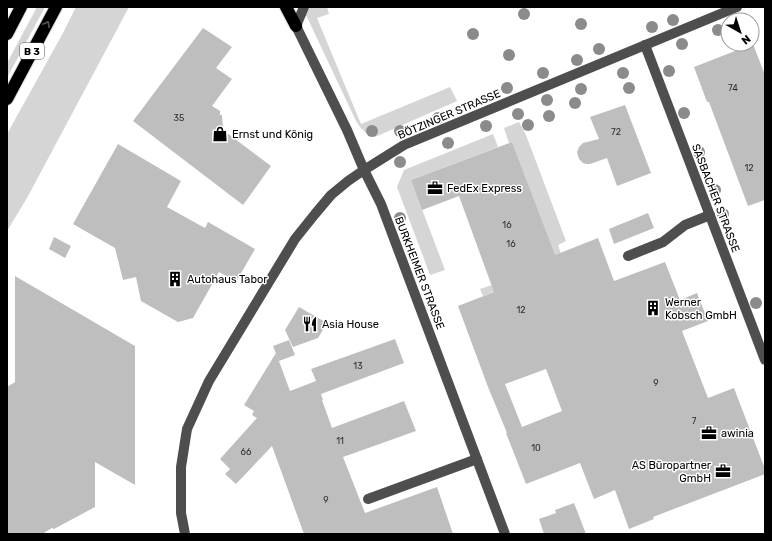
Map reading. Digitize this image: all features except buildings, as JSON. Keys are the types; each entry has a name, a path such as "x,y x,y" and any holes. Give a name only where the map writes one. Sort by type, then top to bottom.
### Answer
{"highway":[{"name":"B 3","path":"7,34 21,7"},
{"name":"B 3","path":"7,99 56,7"},
{"path":"286,7 296,26"}],"street":[{"path":"296,26 304,7"},
{"name":"BÖTZINGER STRASSE","path":"185,534 182,513 181,467 187,429 209,382 295,239 331,195 364,170 404,145 737,7"},
{"name":"BURKHEIMER STRASSE","path":"296,26 347,130 364,170 381,204 505,534"},
{"name":"SASBACHER STRASSE","path":"645,45 765,360"},
{"path":"628,256 663,242 685,224 710,214"},
{"path":"368,499 477,459"}],"shaded area":[{"path":"37,7 45,7 7,78 7,63"},
{"path":"76,7 129,7 27,198 7,231 7,134"},
{"path":"310,7 327,7 329,14 317,18 361,124 450,87 457,101 375,137 370,137 356,121 306,15"},
{"path":"519,122 526,135 566,241 558,245 565,265 483,296 480,289 492,285 554,254 512,142 509,143 504,128"},
{"path":"493,134 498,147 411,180 445,270 430,275 397,187 404,170"}],"place":[{"name":"Ernst und König","path":"220,134"},
{"name":"FedEx Express","path":"435,188"},
{"name":"Autohaus Tabor","path":"175,279"},
{"name":"Werner Kobsch GmbH","path":"653,308"},
{"name":"Asia House","path":"310,324"},
{"name":"awinia","path":"709,433"},
{"name":"AS Büropartner GmbH","path":"723,471"}]}
